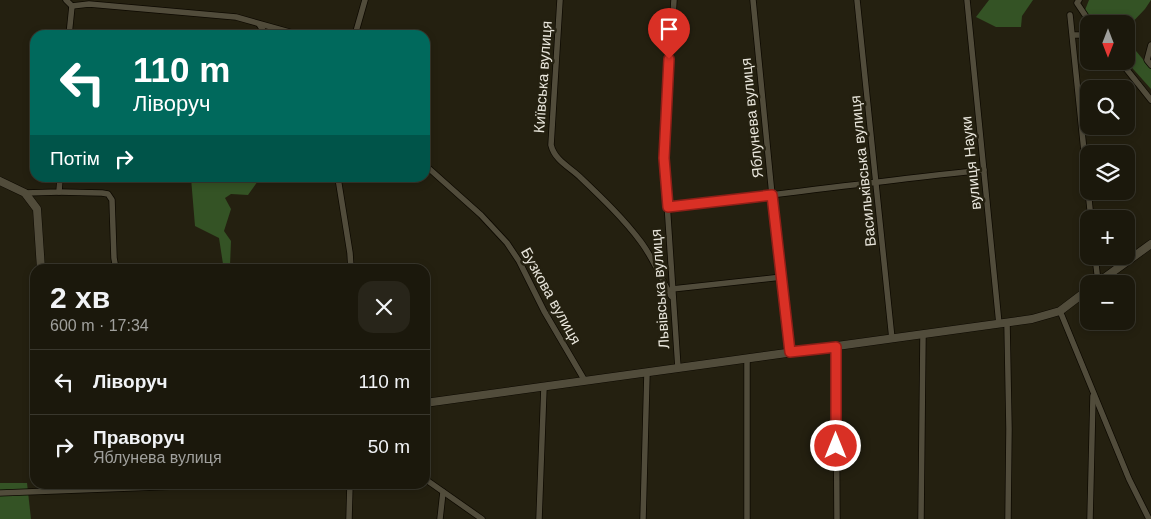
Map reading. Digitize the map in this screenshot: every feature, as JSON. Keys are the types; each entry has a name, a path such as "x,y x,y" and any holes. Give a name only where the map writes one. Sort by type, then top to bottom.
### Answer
{"street":[{"path":"66,0 72,6"},
{"path":"356,30 365,0"},
{"name":"Київська вулиця","path":"560,0 551,145 553,152 557,158 580,177 620,216 642,243 672,298"},
{"name":"Львівська вулиця","path":"674,0 664,158 678,368"},
{"name":"Яблунева вулиця","path":"753,0 790,352"},
{"name":"Васильківська вулиця","path":"857,0 892,339"},
{"name":"вулиця Науки","path":"967,0 984,170 1003,323 1009,429 1008,519"},
{"path":"1078,2 1086,15"},
{"path":"72,6 88,4 236,17 281,30"},
{"path":"70,30 72,6"},
{"path":"1070,15 1091,210"},
{"path":"258,24 262,30"},
{"path":"1073,35 1080,35"},
{"path":"1151,45 1147,60 1151,65"},
{"path":"1127,70 1151,100"},
{"name":"Бузкова вулиця","path":"430,169 482,215 507,243 519,261 544,311 585,381"},
{"path":"668,207 876,181 984,170"},
{"path":"0,181 25,193 108,194 112,200 116,264"},
{"path":"58,192 59,182"},
{"path":"339,182 351,264"},
{"path":"25,193 37,209 42,264"},
{"path":"1108,275 1151,244"},
{"path":"672,289 782,277"},
{"path":"430,402 1032,319 1060,310 1080,296"},
{"path":"1060,310 1129,479 1149,519"},
{"path":"921,519 923,335"},
{"path":"836,347 836,519"},
{"path":"747,358 747,519"},
{"path":"643,519 646,373"},
{"path":"539,519 544,387"},
{"path":"1090,519 1093,392"},
{"path":"430,483 482,519"},
{"path":"0,493 82,489"},
{"path":"349,519 350,489"},
{"path":"440,519 443,492"}],"green space":[{"path":"989,0 1033,0 1022,16 1021,27 996,27 976,17"},
{"path":"1089,0 1151,0 1135,20 1135,15 1089,15 1085,10"},
{"path":"1135,50 1151,69 1151,89 1134,70"},
{"path":"191,182 257,182 248,195 231,194 225,198 231,209 224,231 231,241 230,264 223,264 219,238 195,226"},
{"path":"0,483 27,483 31,519 0,519"}],"route":[{"path":"669,59 664,158 668,207 772,195 790,352 836,347 836,446"}]}
